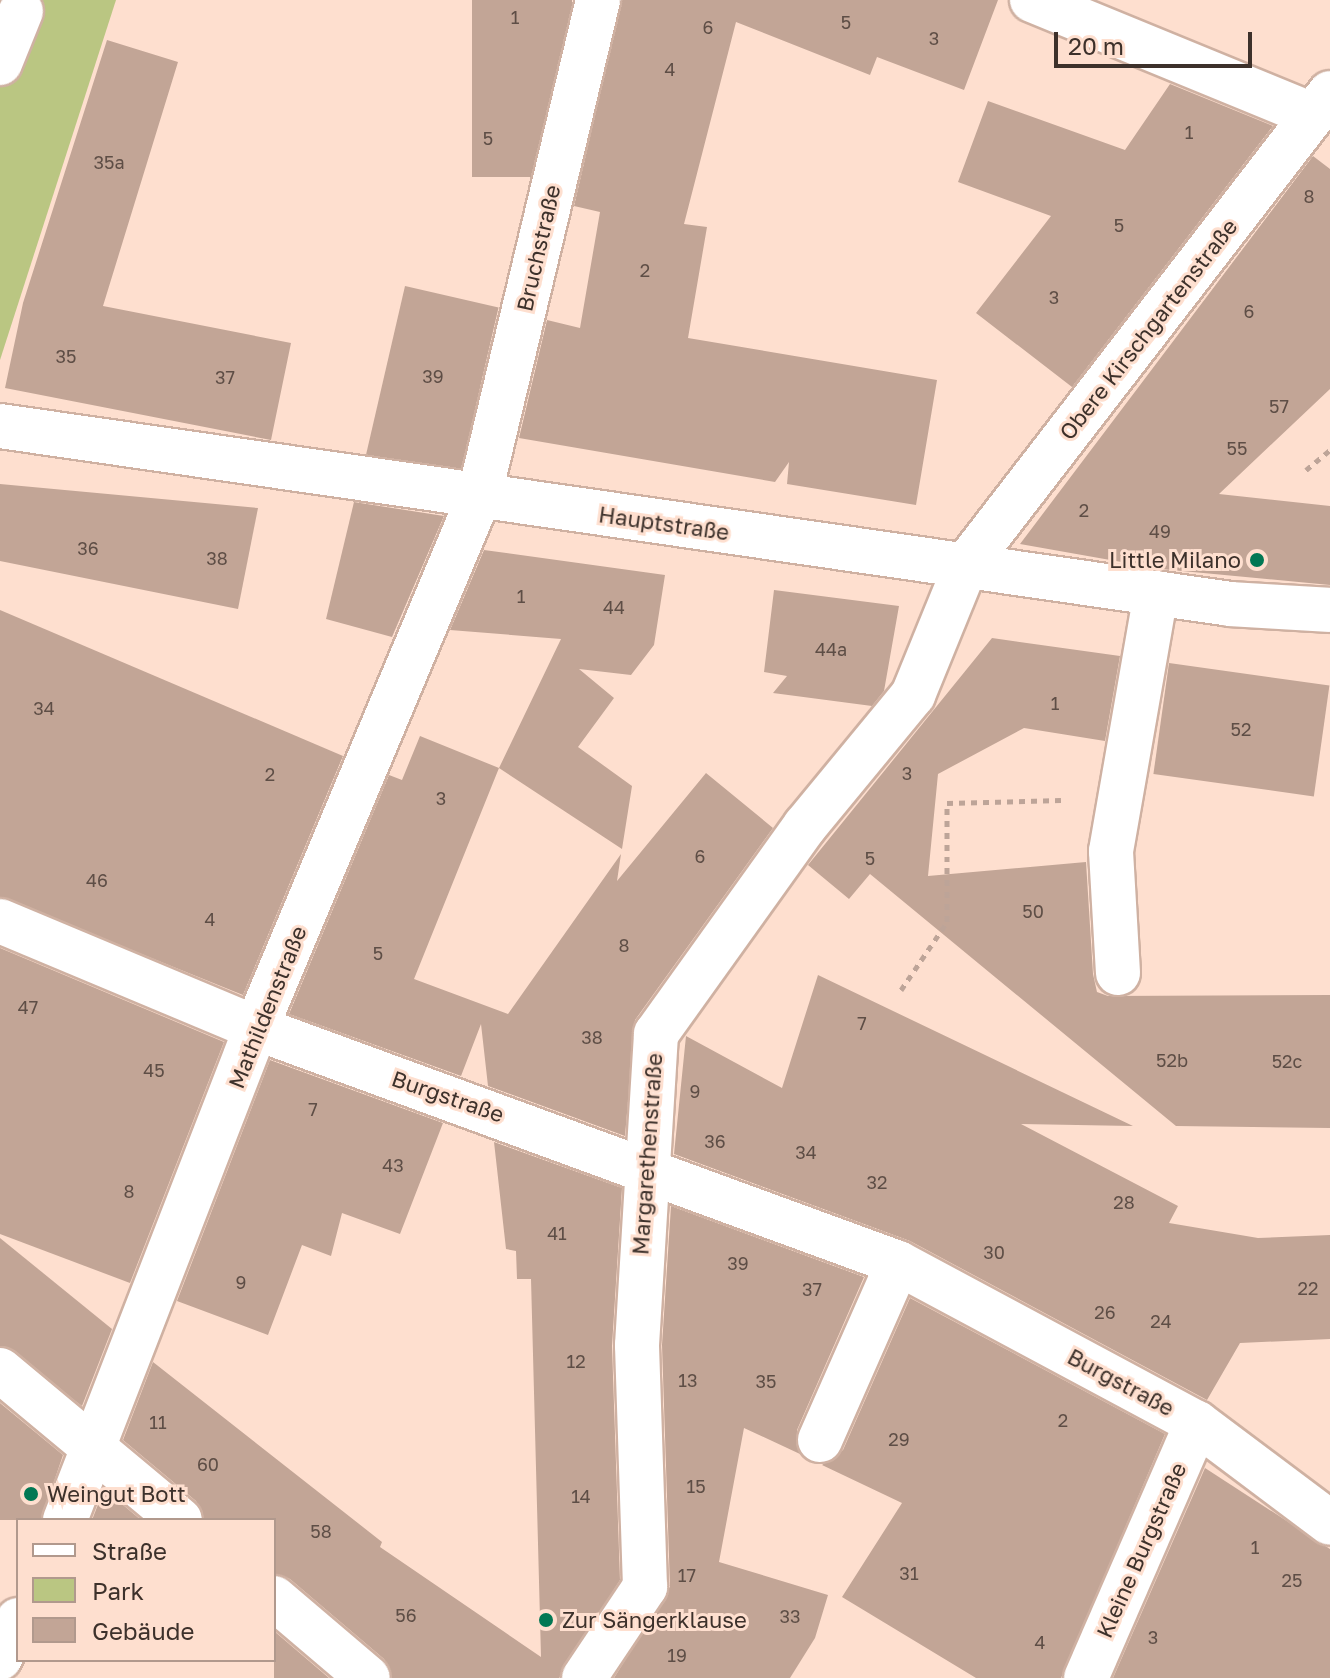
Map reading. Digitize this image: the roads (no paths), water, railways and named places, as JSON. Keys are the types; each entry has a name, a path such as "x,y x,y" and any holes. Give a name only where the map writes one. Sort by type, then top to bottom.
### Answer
{"street":[{"name":"Bruchstraße","path":"479,497 598,0"},
{"path":"1032,0 1321,104"},
{"path":"0,63 21,11"},
{"name":"Obere Kirschgartenstraße","path":"966,565 1321,104"},
{"name":"Hauptstraße","path":"0,426 1156,593 1330,610"},
{"name":"Mathildenstraße","path":"66,1518 97,1452 256,1028 479,497"},
{"name":"Margarethenstraße","path":"584,1678 645,1587 637,1345 642,1165 656,1034 805,826 913,695 966,565"},
{"path":"1118,973 1111,851 1156,593"},
{"name":"Burgstraße","path":"0,921 256,1028 642,1165 898,1263 1197,1423 1330,1523"},
{"path":"820,1440 898,1263"},
{"path":"0,1370 178,1518"},
{"name":"Kleine Burgstraße","path":"1086,1678 1197,1423"},
{"path":"276,1600 368,1678"},
{"path":"0,1658 16,1624"}],"place":[{"name":"Little Milano","path":"1257,560"},
{"name":"Weingut Bott","path":"31,1494"},
{"name":"Zur Sängerklause","path":"546,1620"}]}
